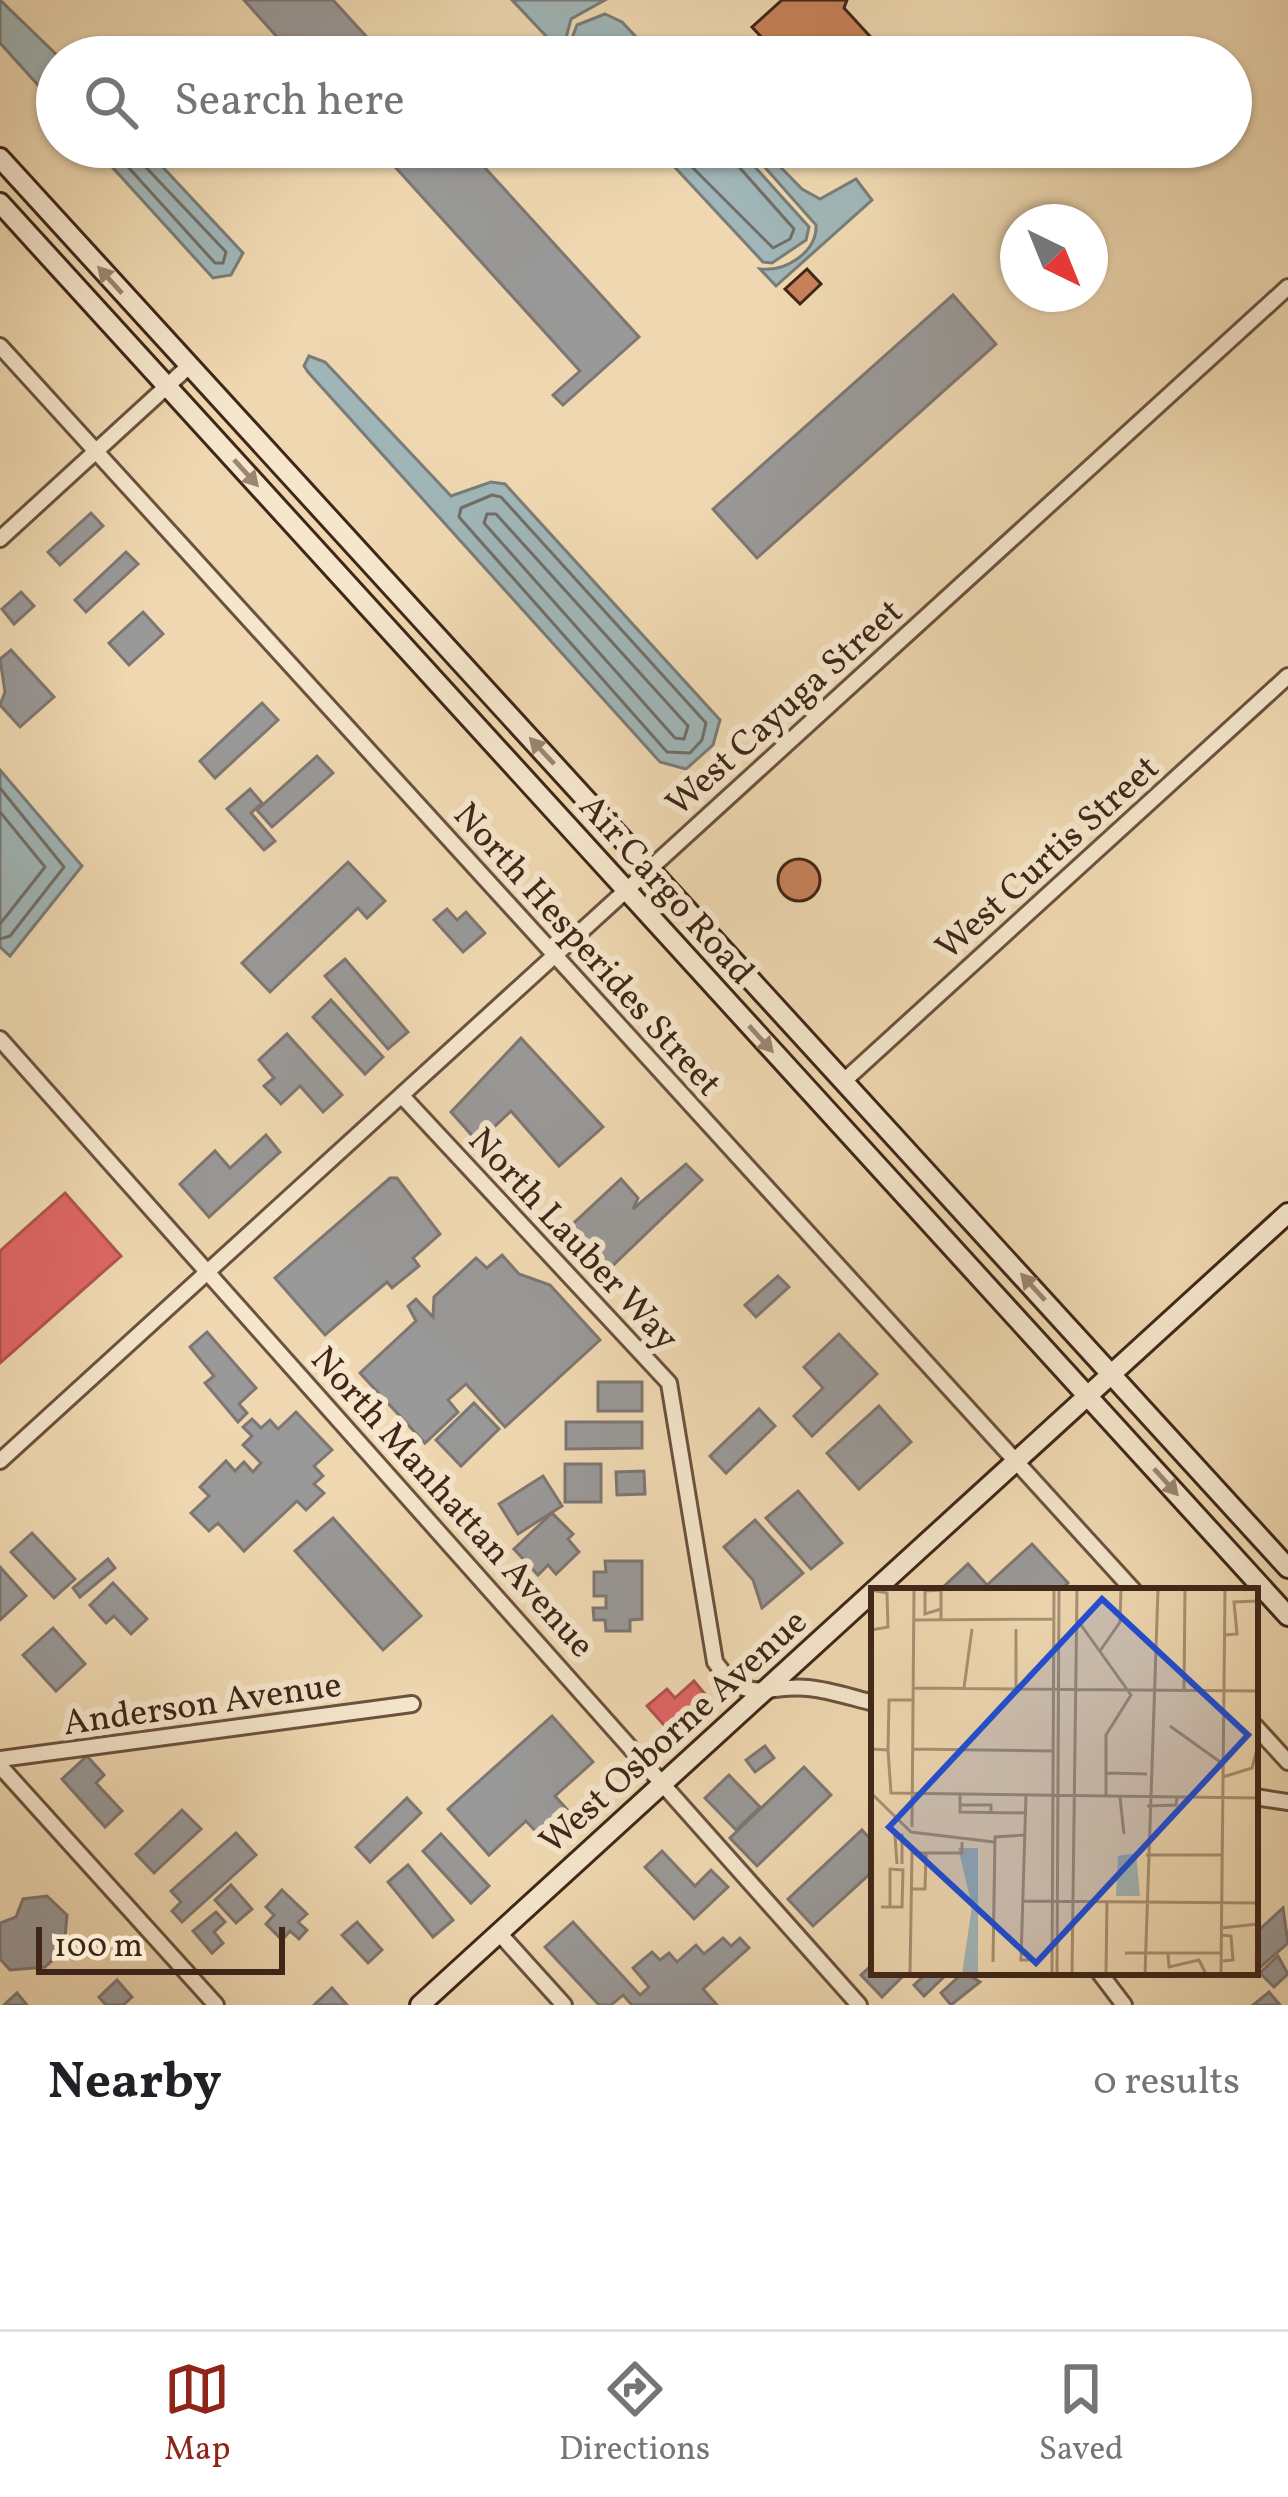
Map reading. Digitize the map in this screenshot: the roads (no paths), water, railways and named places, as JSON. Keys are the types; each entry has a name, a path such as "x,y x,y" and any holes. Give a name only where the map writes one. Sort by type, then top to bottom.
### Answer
{"street":[{"name":"Air Cargo Road","path":"0,158 1288,1568"},
{"name":"Air Cargo Road","path":"0,203 1288,1616"},
{"name":"West Cayuga Street","path":"0,1461 1288,287"},
{"name":"North Hesperides Street","path":"0,346 1131,1588"},
{"path":"0,538 189,367"},
{"name":"West Curtis Street","path":"845,1080 1288,676"},
{"name":"North Manhattan Avenue","path":"0,1039 664,1781 676,1805 859,2005"},
{"name":"North Lauber Way","path":"401,1096 670,1383 715,1663 729,1682 760,1694"},
{"name":"West Osborne Avenue","path":"876,1588 1288,1214"},
{"name":"West Osborne Avenue","path":"420,2005 871,1593"},
{"path":"760,1694 815,1688 871,1702"},
{"name":"Anderson Avenue","path":"0,1762 412,1704"},
{"path":"1258,1729 1288,1762"},
{"path":"0,1762 217,2005"},
{"path":"1258,1797 1288,1802"},
{"path":"499,1933 565,2005"},
{"path":"1102,1975 1124,2005"}],"water":[{"path":"0,0 37,36 36,83 0,43"},
{"path":"512,0 605,0 571,19 566,36 546,36"},
{"path":"605,14 635,36 573,36 577,25"},
{"path":"113,168 164,168 243,253 231,275 213,278"},
{"path":"676,168 756,168 809,227 806,240 772,263 763,262"},
{"path":"766,168 782,168 820,199 856,179 872,200 776,286 760,269 780,267 806,252 816,225"},
{"path":"309,356 325,362 451,496 491,482 505,484 720,720 713,745 686,769 660,762 308,372 304,366"},
{"path":"0,770 82,866 10,956 0,947"}]}
